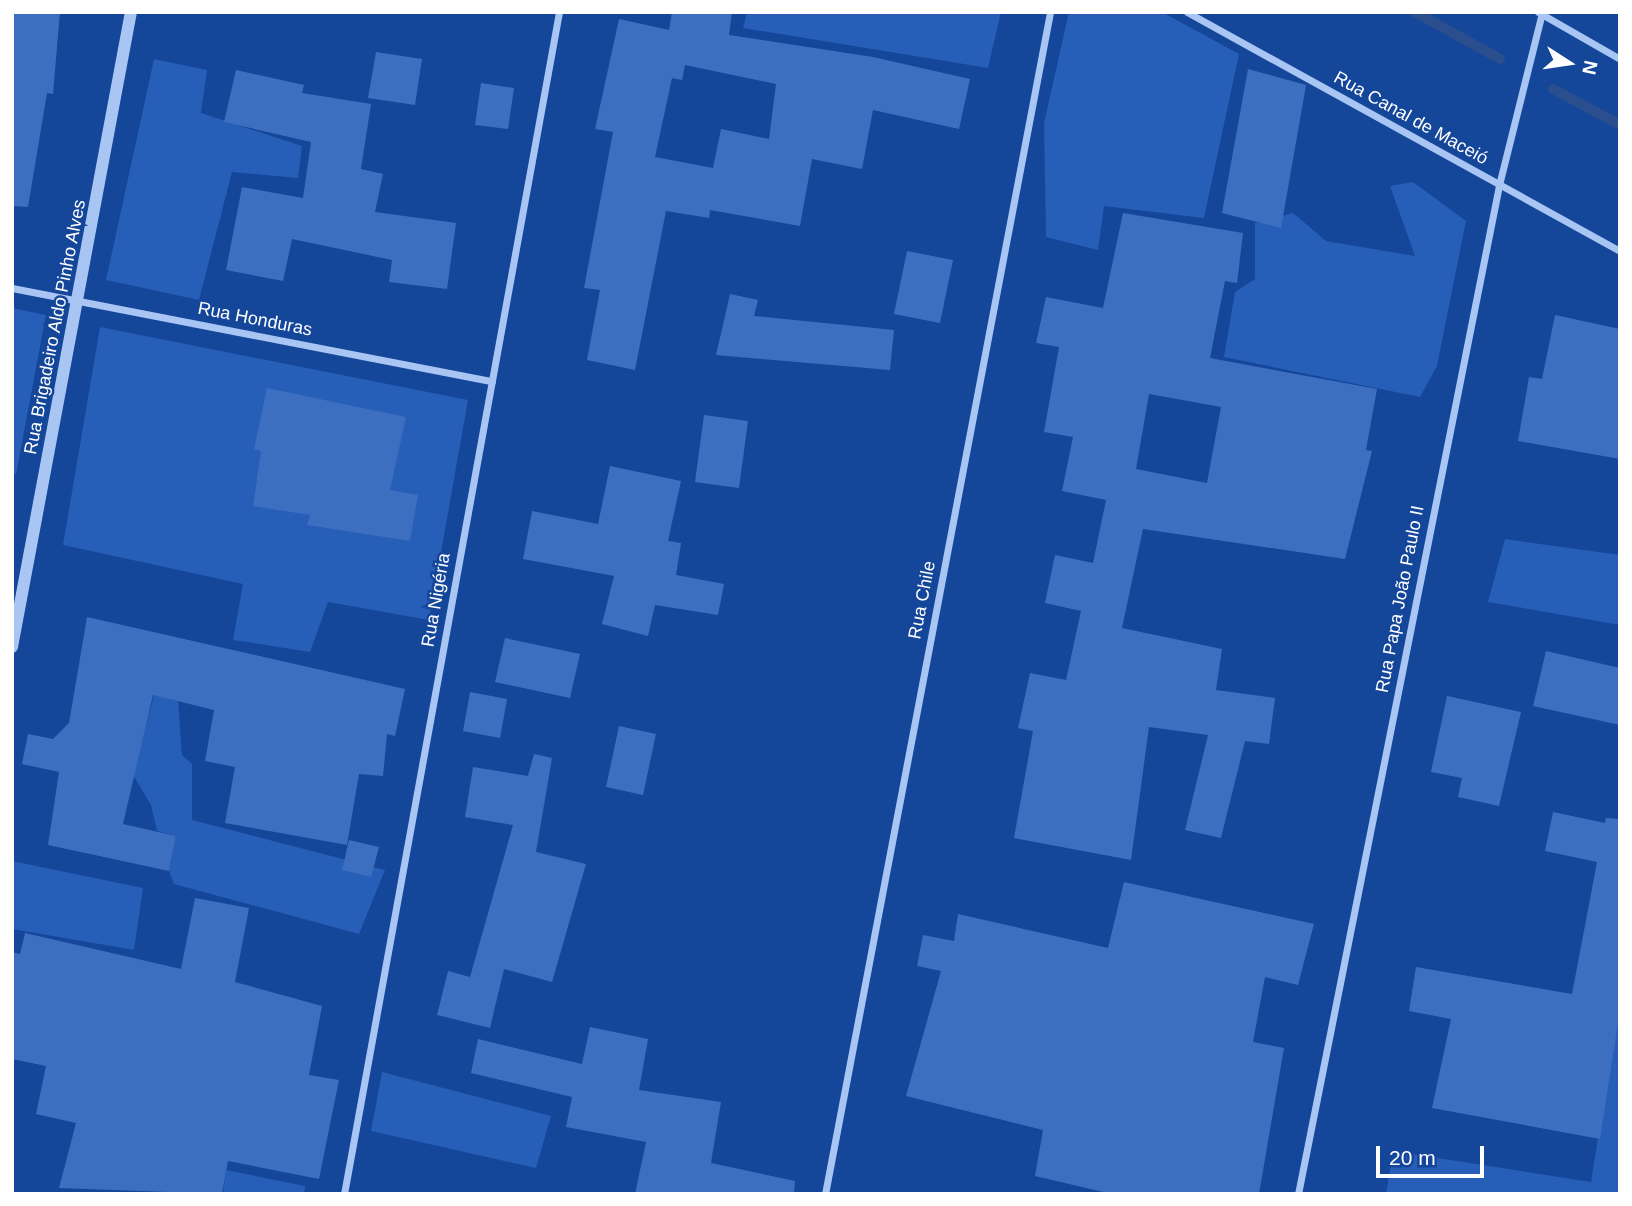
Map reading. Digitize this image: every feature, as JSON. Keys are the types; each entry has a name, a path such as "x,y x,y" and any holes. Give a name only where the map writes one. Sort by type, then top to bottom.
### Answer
{"street":[{"name":"Rua Brigadeiro Aldo Pinho Alves","path":"12,647 131,12"},
{"name":"Rua Nigéria","path":"344,1194 559,12"},
{"name":"Rua Chile","path":"825,1194 1050,12"},
{"name":"Rua Canal de Maceió","path":"1187,12 1620,251"},
{"name":"Rua Papa João Paulo II","path":"1298,1194 1499,185 1541,13"},
{"path":"1541,13 1620,59"},
{"name":"Rua Honduras","path":"12,288 492,381"}],"shaded area":[{"path":"747,12 1001,12 988,68 743,28"},
{"path":"1069,12 1162,12 1239,54 1204,218 1104,206 1098,250 1046,237 1044,123"},
{"path":"154,59 207,70 201,113 302,146 298,178 232,172 199,300 106,280"},
{"path":"1413,182 1466,221 1437,366 1420,397 1224,357 1235,292 1255,279 1255,223 1293,213 1326,241 1415,256 1390,186"},
{"path":"12,308 46,315 16,474 12,474"},
{"path":"100,327 468,400 429,620 328,602 310,652 233,640 243,584 63,545"},
{"path":"1505,539 1620,555 1620,625 1488,602"},
{"path":"154,695 178,701 182,755 192,764 192,820 385,870 359,934 174,884 169,871 176,836 157,831 151,805 133,775"},
{"path":"12,861 143,888 134,950 12,929"},
{"path":"1620,999 1620,1194 1386,1194 1393,1151 1591,1182"},
{"path":"382,1072 551,1116 536,1168 371,1131"},
{"path":"226,1170 305,1186 304,1194 223,1194"}],"building":[{"path":"12,12 60,12 53,94 47,93 28,207 12,206"},
{"path":"672,12 732,12 729,35 873,57 970,79 959,129 873,110 862,169 812,159 800,226 710,210 709,218 666,211 635,370 587,360 600,290 584,288 613,132 595,129 619,19 669,30","holes":["685,65 776,84 769,139 721,129 713,168 655,157 672,78 682,80"]},
{"path":"376,52 422,59 415,105 368,98"},
{"path":"1248,69 1306,85 1281,228 1222,213"},
{"path":"236,70 304,85 302,93 371,104 361,169 383,174 375,212 456,223 447,289 389,282 392,260 292,239 283,281 226,270 242,187 303,198 311,142 224,122"},
{"path":"481,83 514,88 508,129 475,125"},
{"path":"1123,213 1243,233 1237,283 1225,281 1210,358 1377,389 1366,450 1372,451 1345,559 1143,529 1122,628 1222,649 1216,690 1275,698 1269,744 1245,741 1221,838 1185,830 1208,735 1149,727 1131,860 1014,838 1033,731 1018,728 1030,673 1066,680 1081,611 1045,603 1055,555 1093,563 1106,500 1062,491 1073,437 1044,432 1059,347 1036,343 1046,297 1103,308","holes":["1149,394 1221,407 1207,483 1136,469"]},
{"path":"907,251 953,260 940,323 894,314"},
{"path":"730,294 758,300 754,316 894,330 890,370 716,355"},
{"path":"1555,315 1620,329 1620,459 1518,441 1529,377 1542,379"},
{"path":"267,388 406,417 390,490 418,495 410,541 307,525 310,515 253,506 261,451 254,449"},
{"path":"704,415 748,421 739,488 695,482"},
{"path":"610,466 681,481 668,541 681,543 676,575 724,584 718,615 655,605 648,636 602,624 614,576 523,559 532,511 598,524"},
{"path":"87,617 405,689 395,736 387,734 383,776 359,774 347,845 225,823 235,767 205,761 214,710 153,695 123,824 176,836 169,871 48,845 59,772 22,764 28,734 53,739 69,723"},
{"path":"505,638 580,654 570,698 495,682"},
{"path":"1546,651 1620,668 1620,725 1533,706"},
{"path":"470,692 507,699 500,738 463,731"},
{"path":"1447,696 1521,712 1499,806 1458,797 1462,778 1431,772"},
{"path":"619,726 656,734 643,795 606,787"},
{"path":"534,754 552,758 536,852 586,864 552,982 504,969 490,1028 437,1015 448,971 470,977 513,825 465,817 473,767 528,776"},
{"path":"1553,812 1605,823 1606,818 1620,819 1620,1010 1600,1139 1432,1108 1451,1019 1409,1011 1416,967 1572,994 1597,862 1545,851"},
{"path":"349,840 379,847 371,877 342,870"},
{"path":"1124,882 1314,924 1298,985 1265,977 1253,1042 1284,1048 1259,1194 1112,1194 1035,1176 1043,1130 906,1096 941,971 917,966 923,935 954,941 958,914 1108,948"},
{"path":"195,898 249,908 235,982 322,1006 309,1075 339,1080 319,1179 228,1161 222,1194 59,1188 76,1123 36,1114 46,1066 12,1059 12,952 20,954 25,933 181,969"},
{"path":"590,1027 648,1039 639,1090 721,1102 711,1163 795,1181 794,1194 635,1194 646,1142 566,1127 572,1097 471,1073 478,1039 582,1064"}],"waterway":[{"path":"1415,12 1500,59"},
{"path":"1553,89 1620,125"}]}
